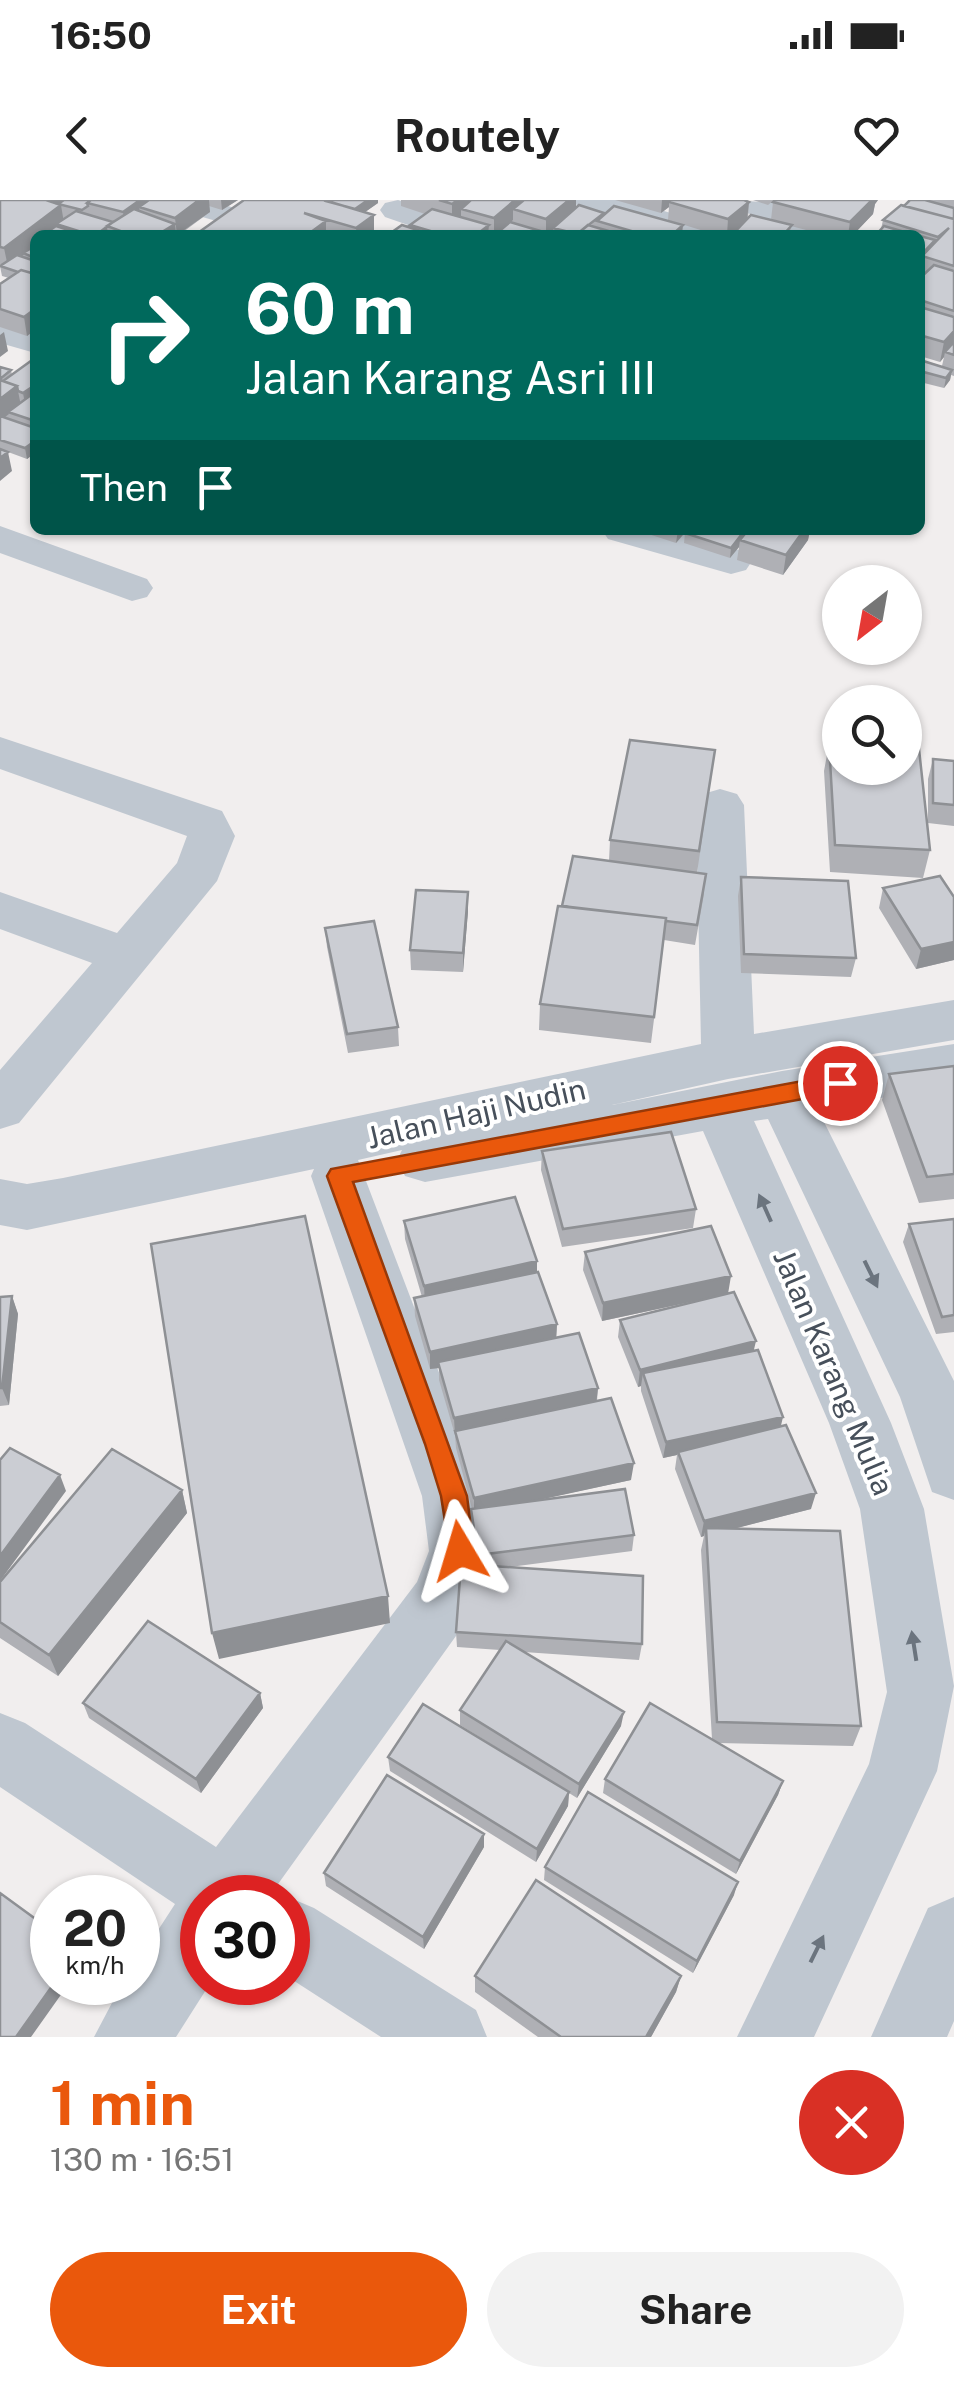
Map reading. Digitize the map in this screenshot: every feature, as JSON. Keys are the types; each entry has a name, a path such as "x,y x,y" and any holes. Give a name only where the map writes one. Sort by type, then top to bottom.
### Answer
{"street":[{"path":"179,200 237,207"},
{"path":"590,200 692,230"},
{"path":"741,200 773,210 767,222 797,230"},
{"path":"205,230 237,207"},
{"path":"397,210 457,230"},
{"path":"0,331 30,340"},
{"path":"640,535 731,561"},
{"path":"0,539 132,588"},
{"path":"0,752 205,823 211,836 200,869 1,1105"},
{"path":"720,805 724,1082"},
{"path":"0,910 127,956"},
{"name":"Jalan Haji Nudin","path":"0,1202 27,1207 724,1082 954,1020"},
{"path":"0,1240 339,1176 724,1082 782,1092 954,1064"},
{"name":"Jalan Karang Mulia","path":"724,1082 892,1510 921,1692 902,1772 775,2037"},
{"path":"782,1092 942,1395 954,1472"},
{"path":"242,1875 443,1600 460,1551 454,1496 438,1444 339,1176"},
{"path":"860,1424 942,1395"},
{"path":"0,1747 180,1876"},
{"path":"909,2037 954,1934"},
{"path":"310,1948 448,2037"},
{"path":"132,2037 180,1965"}],"building":[{"path":"0,200 46,200 61,205 4,248 0,247"},
{"path":"64,200 91,200 82,210 58,204"},
{"path":"140,200 123,212 87,203"},
{"path":"149,200 199,200 175,218 139,207"},
{"path":"244,200 324,200 374,215 356,228 304,213 326,221 314,230 202,230"},
{"path":"327,200 368,200 355,209"},
{"path":"471,200 515,200 494,218 461,209"},
{"path":"524,200 569,200 546,219 513,209"},
{"path":"671,200 744,200 749,202 728,219"},
{"path":"775,200 872,200 850,222"},
{"path":"910,200 954,208 954,219 904,206"},
{"path":"579,205 604,213 582,230 553,228"},
{"path":"901,205 954,219 954,266 925,257 949,228 938,237 883,220"},
{"path":"614,206 683,225 678,230 628,230 597,221"},
{"path":"134,209 175,224 165,230 118,230 107,226"},
{"path":"432,209 489,225 482,230 427,230 410,225"},
{"path":"76,211 113,222 103,230 75,230 56,224"},
{"path":"751,215 792,225 788,230 737,230"},
{"path":"510,222 537,230 501,230"},
{"path":"925,237 935,240 925,251"},
{"path":"17,255 30,259 30,273 0,266"},
{"path":"934,265 954,271 954,311 925,302 925,273"},
{"path":"21,270 30,273 30,313 24,317 0,309 0,284"},
{"path":"925,308 954,317 954,331 944,342 925,337"},
{"path":"30,362 30,388 23,393 3,381"},
{"path":"925,362 952,370 946,378 925,372"},
{"path":"0,367 11,370 0,379"},
{"path":"0,380 17,386 0,399"},
{"path":"30,396 30,419 8,412"},
{"path":"0,416 30,426 30,444 25,448 0,440"},
{"path":"691,535 741,535 731,548"},
{"path":"744,535 800,535 786,555 740,540"},
{"path":"630,740 715,750 699,851 610,840"},
{"path":"933,759 954,761 954,805 933,803"},
{"path":"922,777 930,850 835,845 831,785 922,785"},
{"path":"573,856 706,874 697,925 562,906"},
{"path":"940,876 954,897 954,942 921,949 883,888"},
{"path":"741,877 848,881 856,958 744,954"},
{"path":"416,890 468,892 463,953 410,950"},
{"path":"558,906 666,918 654,1017 540,1004"},
{"path":"374,921 398,1027 347,1034 325,928"},
{"path":"954,1066 954,1174 927,1177 889,1074"},
{"path":"671,1132 696,1209 563,1229 542,1151"},
{"path":"515,1197 537,1261 424,1286 404,1221"},
{"path":"305,1216 388,1596 212,1633 151,1244"},
{"path":"954,1219 954,1315 942,1317 909,1224"},
{"path":"711,1226 731,1276 603,1303 585,1252"},
{"path":"538,1272 557,1324 430,1352 414,1298"},
{"path":"734,1292 756,1341 640,1370 620,1320"},
{"path":"12,1296 2,1388 0,1388 0,1297"},
{"path":"579,1333 598,1388 454,1418 438,1362"},
{"path":"758,1350 783,1417 666,1442 643,1373"},
{"path":"611,1398 634,1463 474,1498 455,1431"},
{"path":"786,1425 816,1493 704,1521 678,1452"},
{"path":"10,1448 60,1475 0,1556 0,1460"},
{"path":"112,1449 182,1490 49,1655 0,1622 0,1582"},
{"path":"625,1489 634,1535 478,1555 471,1509"},
{"path":"706,1528 840,1531 861,1726 717,1722"},
{"path":"461,1564 643,1576 642,1644 456,1632"},
{"path":"148,1621 260,1693 196,1779 83,1703"},
{"path":"506,1641 624,1712 579,1784 460,1710"},
{"path":"650,1703 783,1781 740,1861 605,1779"},
{"path":"423,1704 569,1792 537,1849 388,1757"},
{"path":"387,1775 484,1834 423,1937 324,1873"},
{"path":"588,1792 738,1882 697,1961 545,1867"},
{"path":"536,1880 681,1976 646,2037 561,2037 475,1976"},
{"path":"0,1893 30,1915 30,2005 39,2005 16,2037 0,2037"}],"route":[{"path":"460,1551 454,1496 438,1444 339,1176 840,1083"}]}
